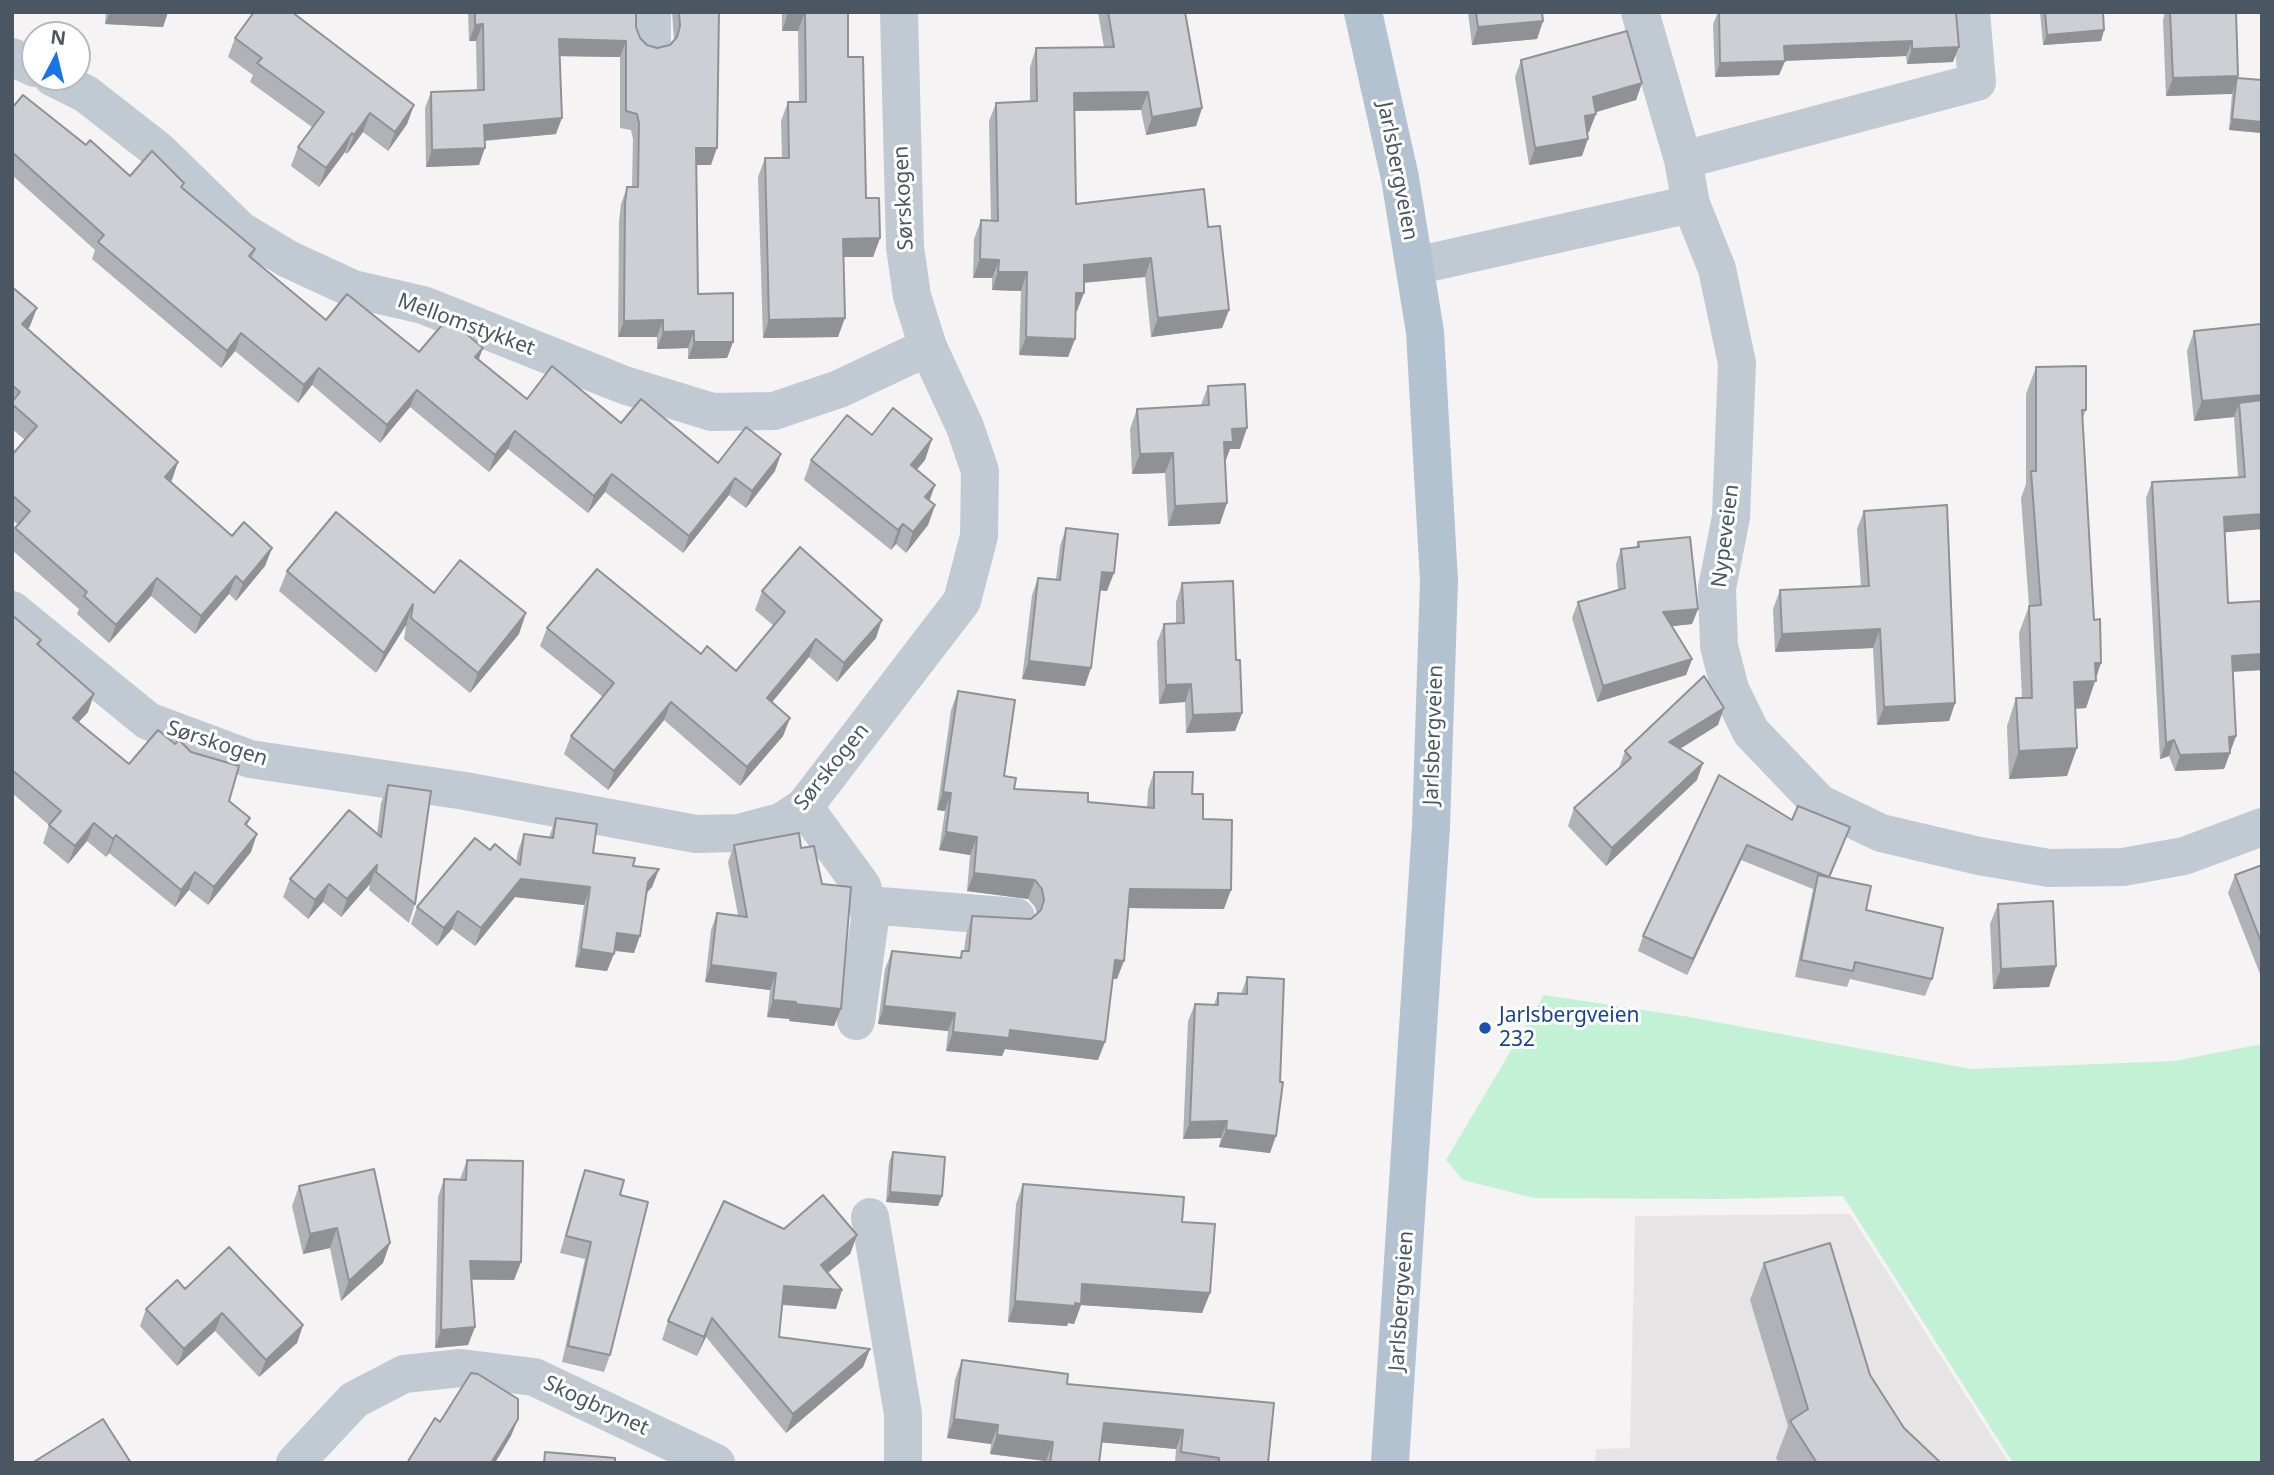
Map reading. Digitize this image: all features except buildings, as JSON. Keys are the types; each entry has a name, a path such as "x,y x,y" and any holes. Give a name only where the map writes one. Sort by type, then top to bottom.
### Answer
{"main road":[{"name":"Jarlsbergveien","path":"1363,12 1398,165 1425,332 1439,581 1431,826 1390,1463"}],"street":[{"name":"Sørskogen","path":"12,610 148,721 250,759 465,791 696,834 739,833 781,822 804,807 961,601 979,536 980,471 965,427 928,347 912,296 905,247 899,12"},
{"name":"Nypeveien","path":"1640,12 1683,160 1691,204 1717,269 1737,363 1731,517 1717,588 1719,646 1730,689 1751,732 1818,803 1881,833 1979,856 2049,868 2123,867 2184,856 2262,827"},
{"path":"1683,160 1976,82 1971,12"},
{"name":"Mellomstykket","path":"77,91 97,102 159,151 240,230 288,259 353,289 423,305 624,385 712,412 774,411 839,388 928,347"},
{"path":"1415,266 1691,204"},
{"path":"804,807 862,886 868,905 870,919 856,1021"},
{"path":"868,905 1016,917"},
{"path":"870,1217 903,1413 904,1463"},
{"name":"Skogbrynet","path":"295,1463 354,1400 404,1374 461,1368 534,1377 716,1463"}],"shaded area":[{"path":"1850,1214 2009,1463 1595,1463 1596,1449 1630,1448 1635,1216"}],"green space":[{"path":"1544,995 1689,1017 1971,1069 2174,1061 2262,1044 2262,1463 2013,1463 1843,1196 1721,1199 1534,1198 1463,1180 1446,1160"}],"place":[{"name":"Jarlsbergveien 232","path":"1485,1028"}]}
